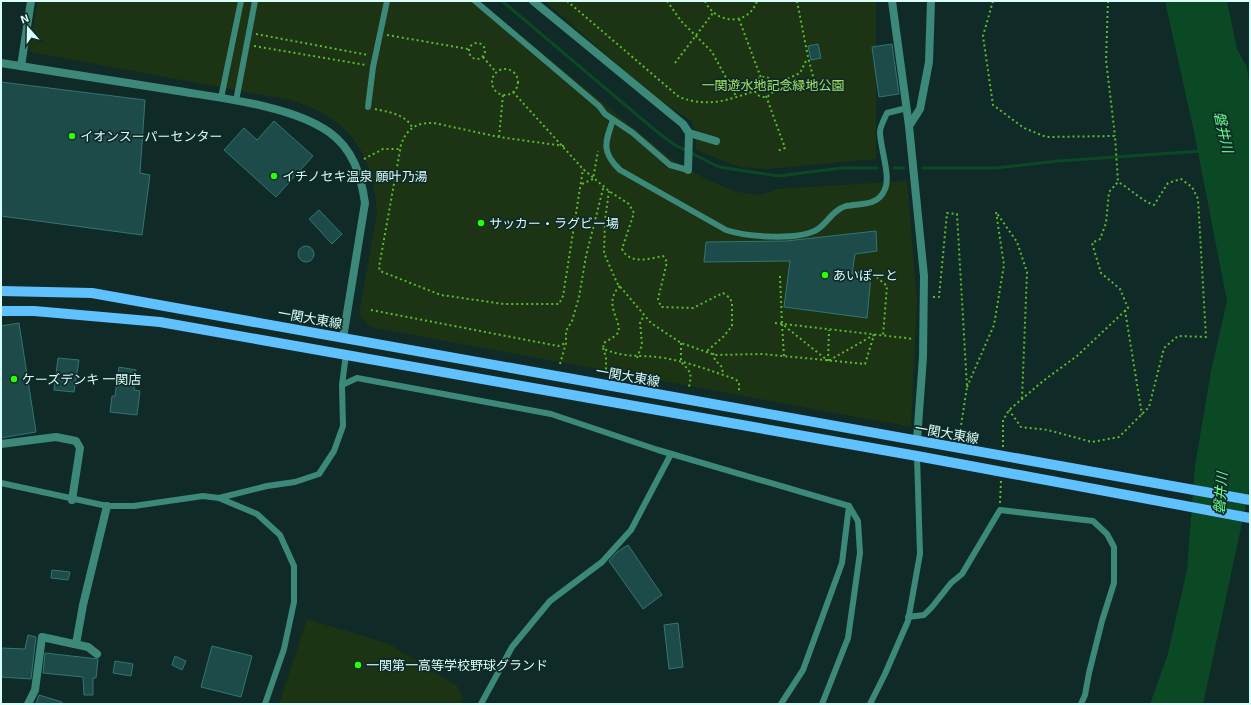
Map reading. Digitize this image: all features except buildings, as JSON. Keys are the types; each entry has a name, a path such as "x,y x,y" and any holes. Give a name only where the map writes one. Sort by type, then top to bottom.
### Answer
{"main road":[{"name":"一関大東線","path":"1,292 92,293 1250,500"},
{"path":"1,311 34,311 160,322 936,459 1250,518"}],"street":[{"path":"21,66 31,1"},
{"path":"533,1 683,124 689,133 688,170"},
{"path":"892,1 907,108 924,276 923,340 916,440"},
{"path":"909,126 920,110 929,62 931,1"},
{"path":"1,63 221,98 289,112 309,119 330,132 350,154 357,168 362,183 365,203 343,338"},
{"path":"689,133 716,141"},
{"path":"1,444 56,437 76,442 80,448 72,500"},
{"path":"76,644 83,605 107,506"},
{"path":"28,704 35,690 42,637 88,647 97,654"}],"lane":[{"path":"221,98 241,1"},
{"path":"236,101 255,1"},
{"path":"368,107 373,67 377,56 387,1"},
{"path":"475,1 599,106 605,114 633,133 670,165 688,170"},
{"path":"613,120 607,137 606,148 609,160 620,170 726,230 742,235 767,236 805,234 819,228 833,212 846,206 862,206 879,198 886,188 886,168 880,131 887,113 907,108"},
{"path":"219,498 267,486 295,482 319,474 334,451 342,426 342,386 346,354"},
{"path":"342,386 357,378 551,414 671,454 849,506 858,521 860,552 848,638 822,704"},
{"path":"481,704 512,647 550,601 602,562 631,530 671,454"},
{"path":"870,704 885,674 908,617 920,554 917,456"},
{"path":"1,483 72,500 107,506 134,506 202,496 219,498 257,514 280,536 294,566 294,602 284,649 265,704"},
{"path":"781,704 803,670 842,563 849,506"},
{"path":"908,617 924,615 951,583 962,574 1000,510 1093,521 1107,534 1114,547 1114,583 1100,628 1085,695 1081,704"}],"path":[{"path":"567,1 679,97 693,102 719,102 755,91"},
{"path":"667,1 681,21 712,52 737,97"},
{"path":"705,1 713,13 726,19 739,19 752,10 756,1"},
{"path":"797,1 808,58 817,92"},
{"path":"993,1 984,36 993,104 1024,128 1046,137 1115,136"},
{"path":"1003,449 1003,420 1009,410 1077,356 1128,308 1120,289 1101,273 1092,243 1100,239 1106,223 1109,192 1118,182 1115,136 1106,60 1108,1"},
{"path":"675,63 713,13"},
{"path":"739,19 761,78"},
{"path":"255,34 377,56"},
{"path":"380,34 468,49"},
{"path":"472,43 482,44 485,51 482,57 474,59 469,55 468,49 472,43"},
{"path":"253,46 373,67"},
{"path":"482,57 496,72"},
{"path":"755,91 761,96 766,96 772,92 774,85 800,73 808,58"},
{"path":"506,68 515,73 518,83 513,92 504,95 498,94 492,86 491,81 496,72 506,68"},
{"path":"755,91 755,85 761,78"},
{"path":"761,78 769,79 774,85"},
{"path":"513,92 593,179 604,185 609,191 629,204 634,213 622,249 625,255 637,261 663,256 667,262 658,299 661,307 693,308 723,292 730,298 732,303 732,326 724,336 707,351"},
{"path":"499,137 504,95"},
{"path":"766,96 785,148 777,151"},
{"path":"368,107 396,114 410,122 412,127"},
{"path":"564,146 499,137 434,123 426,122 412,127 404,135 400,149 380,271 441,295 504,304 559,304 563,296 582,184 583,169"},
{"path":"364,158 383,149 400,149"},
{"path":"593,179 598,150"},
{"path":"582,184 593,179"},
{"path":"1009,410 1021,427 1048,430 1092,442 1119,437 1149,407 1164,348 1178,336 1206,337 1198,199 1192,187 1181,179 1168,183 1154,205 1143,201 1130,188 1118,182"},
{"path":"560,364 566,343 566,331 572,321 579,297 586,256 604,185"},
{"path":"609,191 605,220 604,253 620,286 644,316 681,343 713,353 784,356 865,364 874,335"},
{"path":"967,387 994,325 1004,265 996,212 1017,242 1027,272 1022,399"},
{"path":"924,297 939,297 947,213 957,214 967,387 960,432"},
{"path":"853,272 873,274 886,286 883,336"},
{"path":"780,276 784,356"},
{"path":"602,347 607,340 616,335 618,332 617,317 612,307 611,300 620,286"},
{"path":"371,310 558,346 566,343"},
{"path":"1125,310 1142,415"},
{"path":"637,358 642,345 640,322 644,316"},
{"path":"775,323 923,340"},
{"path":"782,324 828,361"},
{"path":"828,361 829,330"},
{"path":"828,361 874,335"},
{"path":"681,343 681,362 691,374 689,387"},
{"path":"602,347 607,350 637,358 664,358 681,362 689,362 739,382 739,391"},
{"path":"602,347 606,357 606,372"},
{"path":"713,353 714,360 722,367 723,375"},
{"path":"1000,510 1001,479"}],"green space":[{"path":"38,1 479,1 675,162 717,184 741,192 762,194 776,189 907,181 917,300 911,427 370,327 359,315 377,212 375,191 370,172 363,155 354,140 342,127 328,116 311,107 290,100 31,52 29,47"},
{"name":"一関遊水地記念緑地公園","path":"545,1 876,1 876,159 767,169 740,167 696,150 696,132 692,121 656,99"},
{"name":"一関第一高等学校野球グランド","path":"307,619 389,644 457,686 463,697 461,704 279,704"}],"water":[{"name":"磐井川","path":"1165,1 1227,1 1237,49 1247,67 1250,90 1250,486 1203,704 1150,704 1167,657 1187,570 1195,466 1211,371 1227,301 1194,132"}],"waterway":[{"path":"502,1 656,131 675,145 719,167 778,176 842,168 877,168"},
{"path":"923,168 995,168 1058,161 1202,151"},
{"path":"894,168 904,168"}],"place":[{"name":"イオンスーパーセンター","path":"72,136"},
{"name":"イチノセキ温泉 願叶乃湯","path":"274,176"},
{"name":"サッカー・ラグビー場","path":"481,223"},
{"name":"あいぽーと","path":"825,275"},
{"name":"ケーズデンキ 一関店","path":"14,379"},
{"name":"一関第一高等学校野球グランド","path":"358,665"}]}
